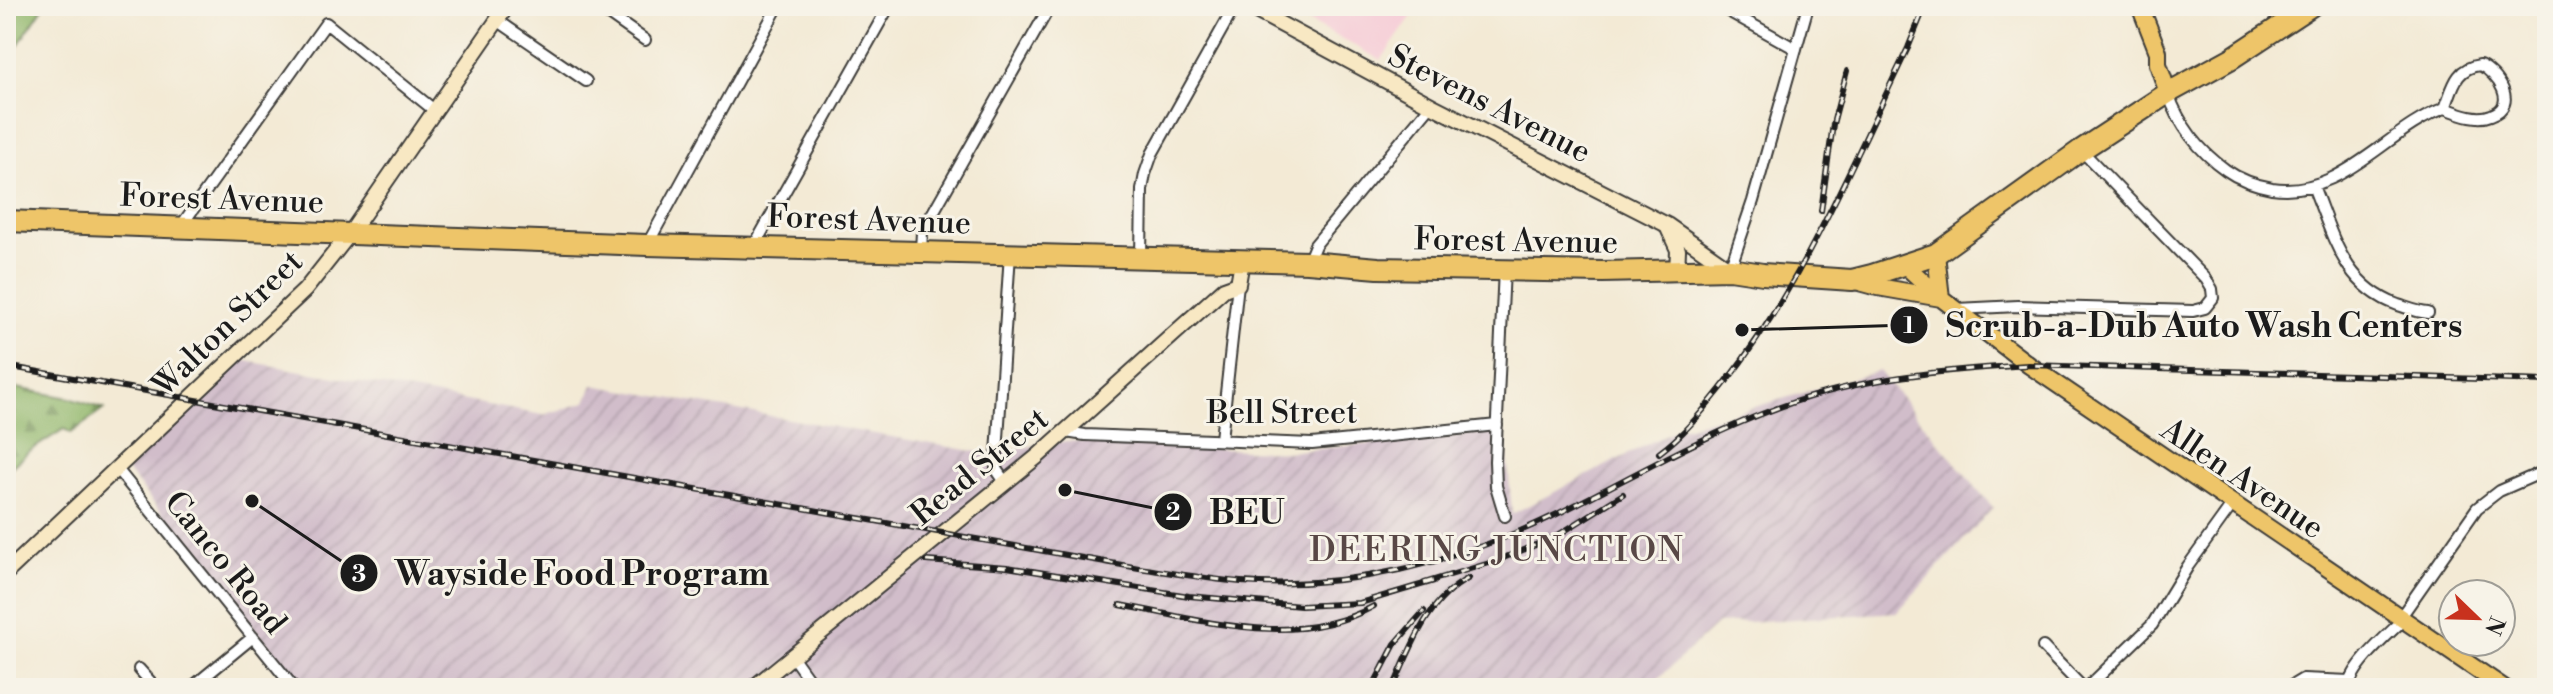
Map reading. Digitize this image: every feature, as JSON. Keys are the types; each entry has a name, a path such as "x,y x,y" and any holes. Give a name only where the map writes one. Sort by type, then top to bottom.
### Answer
{"highway":[{"path":"1852,280 1906,266 1936,254 2081,150 2311,6"},
{"name":"Forest Avenue","path":"6,221 647,245 1308,262 1378,268 1677,272 1730,269 1852,280"}],"main road":[{"path":"2140,6 2158,52 2158,64 2174,90"},
{"path":"1936,254 1941,298"},
{"path":"1906,266 1941,298"},
{"path":"1852,280 1941,298"},
{"name":"Allen Avenue","path":"1941,298 2029,365 2504,688"}],"street":[{"name":"Walton Street","path":"6,573 305,290 351,232 507,6"},
{"path":"597,6 645,40"},
{"path":"647,245 778,6"},
{"path":"754,246 889,6"},
{"path":"921,250 922,232 1050,6"},
{"path":"1141,257 1145,174 1158,144 1235,6"},
{"name":"Stevens Avenue","path":"1247,6 1431,105 1667,225 1730,269"},
{"path":"1719,6 1796,49"},
{"path":"1730,269 1753,201 1808,6"},
{"path":"497,20 586,81"},
{"path":"181,226 326,23 434,110"},
{"path":"2174,90 2175,114 2213,161 2232,175 2254,184 2280,189 2313,186 2345,172 2411,124 2445,108 2474,116 2492,115 2503,103 2503,87 2491,70 2480,65 2470,66 2456,78 2445,108"},
{"path":"1308,262 1315,245 1431,105"},
{"path":"1955,309 2018,306 2193,311 2205,308 2213,298 2206,279 2081,150"},
{"path":"2313,186 2335,240 2357,279 2381,299 2428,313"},
{"path":"1667,225 1678,250 1677,272"},
{"path":"1005,482 996,469 1010,253"},
{"path":"1221,439 1242,261"},
{"path":"1504,269 1496,486 1505,516"},
{"name":"Read Street","path":"753,688 1066,432 1224,289 1238,284"},
{"name":"Bell Street","path":"1066,432 1312,444 1497,425"},
{"name":"Canco Road","path":"117,469 294,688"},
{"path":"2288,688 2303,679 2350,685 2362,663 2401,619 2477,508 2499,491 2547,470"},
{"path":"2043,647 2085,688 2152,625 2188,566 2232,505"},
{"path":"191,688 253,637"},
{"path":"792,656 815,688"},
{"path":"139,669 156,688"}],"shaded area":[{"path":"1280,6 1419,6 1381,60"},
{"path":"241,360 543,415 586,402 593,385 984,453 1067,441 1286,452 1505,431 1512,514 1675,430 1879,371 1993,508 1897,612 1717,624 1648,688 303,688 126,469"}],"green space":[{"path":"6,6 44,6 6,63"},
{"path":"6,386 69,398 104,409 71,433 64,429 27,453 6,472"}],"railway":[{"path":"1659,453 1687,429 1718,392 1780,304 1847,177 1925,6"},
{"path":"1821,211 1833,124 1847,71"},
{"path":"6,366 1139,568 1228,581 1281,583 1361,577 1400,570 1477,548 1551,517 1750,419 1841,388 1903,377 2029,365 2547,381"},
{"path":"1424,583 1496,561 1555,537 1623,494"},
{"path":"926,561 1007,567 1189,596 1301,606 1360,603 1434,581"},
{"path":"1393,688 1431,612 1454,588 1469,578"},
{"path":"1120,605 1216,624 1281,629 1312,627 1344,619 1374,606"},
{"path":"1372,688 1395,644 1424,611"}],"place":[{"name":"Scrub-a-Dub Auto Wash Centers","path":"1742,330"},
{"name":"BEU","path":"1065,490"},
{"name":"Wayside Food Program","path":"252,501"}],"district":[{"name":"DEERING JUNCTION","path":"1497,549"}]}
